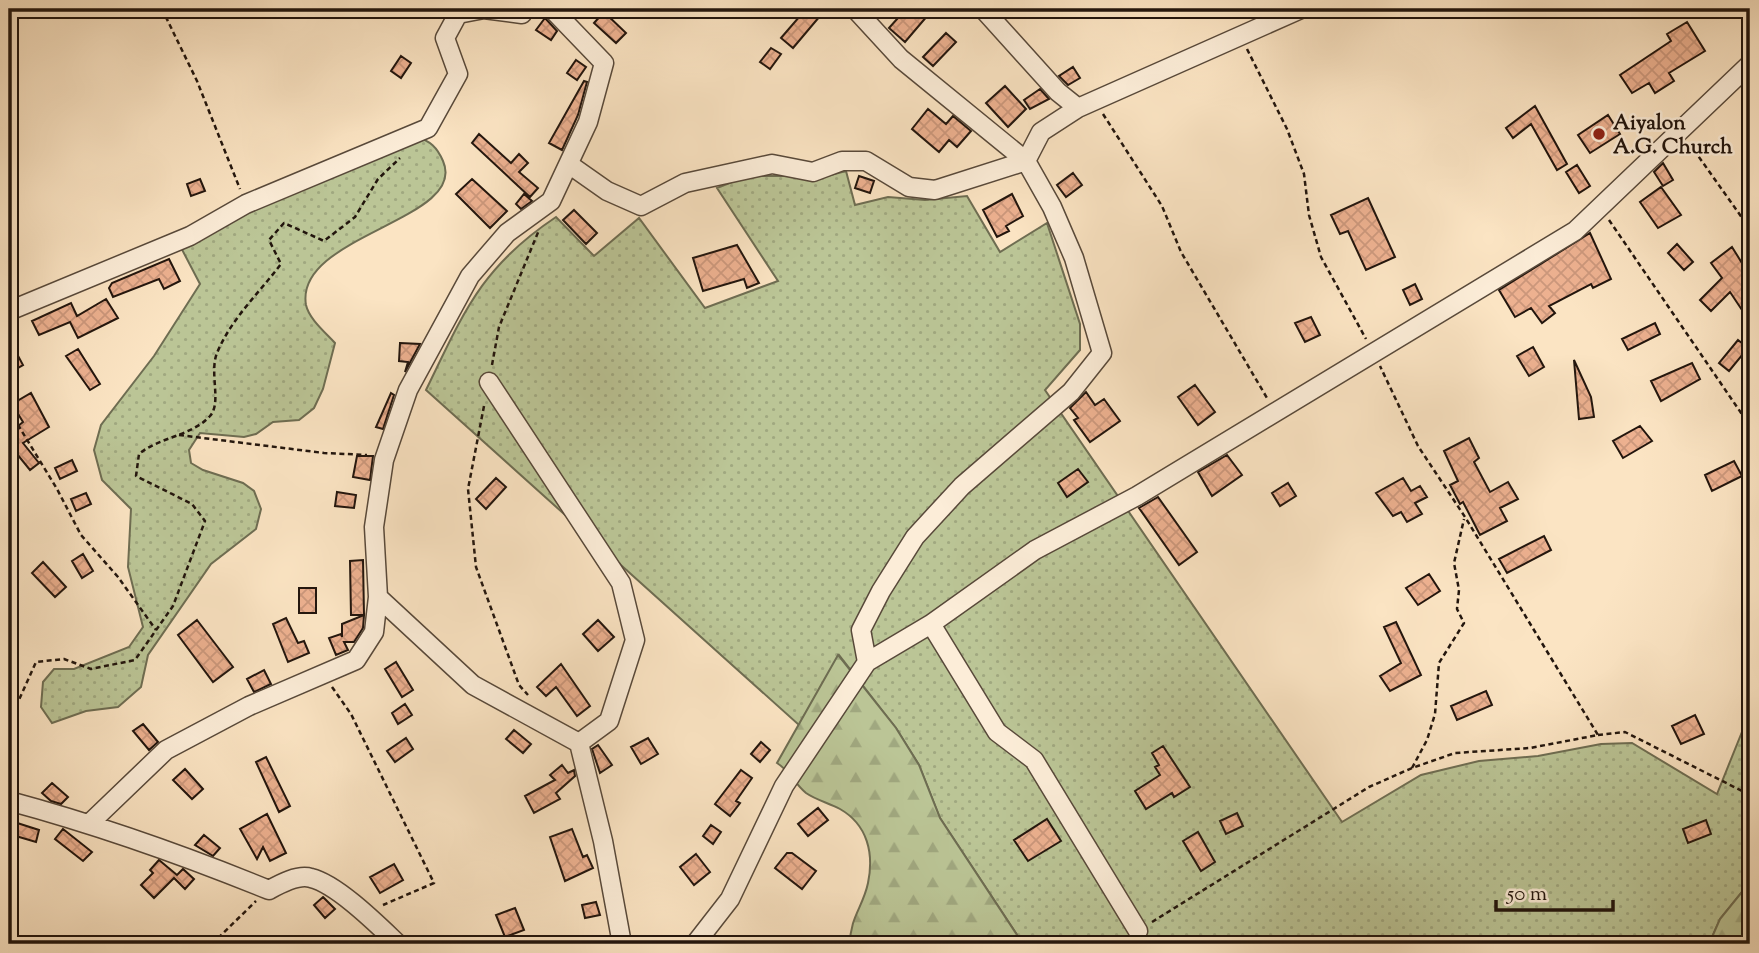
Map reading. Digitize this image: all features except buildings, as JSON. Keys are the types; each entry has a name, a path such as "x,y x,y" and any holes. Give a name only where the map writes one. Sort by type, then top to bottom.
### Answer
{"street":[{"path":"9,311 190,236 246,204 428,128 458,74 445,38 458,14 484,9 522,14 523,9"},
{"path":"90,823 166,750 248,706 324,676 356,660 374,632 378,597 374,527 384,460 408,390 470,276 507,233 551,201 588,122 604,63 551,9"},
{"path":"855,9 901,59 1026,161 1052,207 1074,258 1102,353 1071,392 962,486 915,537 881,591 861,630 867,662"},
{"path":"983,9 1058,92 1086,105"},
{"path":"570,165 607,191 641,206 685,183 772,164 813,172 842,161 866,161 909,187 935,190 1026,161 1041,132 1086,105 1301,9"},
{"path":"695,944 730,899 784,786 867,662 931,624 1035,550 1137,496 1575,231 1750,64"},
{"path":"489,382 621,583 633,628 635,640 609,721 579,743"},
{"path":"378,597 473,685 579,743 603,841 622,944"},
{"path":"931,624 997,732 1034,760 1138,931"},
{"path":"9,801 90,823 269,890 298,878 310,877 366,914 398,944"}],"path":[{"path":"162,9 197,82 246,204"},
{"path":"1240,35 1287,130 1304,174 1309,215 1321,257 1374,353 1418,446 1465,517 1598,735"},
{"path":"1086,105 1162,206 1181,252 1277,413"},
{"path":"1681,132 1750,229"},
{"path":"9,722 36,662 64,659 91,669 135,660 173,606 205,522 192,504 136,476 139,454 153,442 177,435 211,415 217,401 212,372 217,352 238,316 281,264 269,240 284,223 324,241 355,217 378,179 407,152"},
{"path":"1612,196 1609,220 1750,426"},
{"path":"536,704 519,685 476,567 468,489 499,327 540,226"},
{"path":"9,410 57,489 81,535 118,577 156,630"},
{"path":"177,435 324,453 360,453 384,460"},
{"path":"1412,768 1427,740 1435,713 1439,663 1464,624 1457,609 1459,590 1454,563 1465,517"},
{"path":"324,676 351,714 434,883 366,914"},
{"path":"1138,931 1369,787 1455,752 1530,748 1625,732 1750,795"},
{"path":"212,944 269,890"}],"green space":[{"path":"417,137 436,148 443,161 444,181 431,199 351,244 326,261 310,281 306,305 308,310 314,321 335,343 323,389 314,408 299,420 273,422 256,434 244,437 200,433 189,450 191,463 203,470 243,483 254,491 261,509 256,529 211,564 148,655 141,687 118,707 86,711 52,723 41,707 43,682 54,669 74,669 129,647 143,627 128,567 131,509 102,480 94,450 101,425 154,356 200,284 176,238"},
{"path":"846,171 855,205 888,197 925,200 967,196 1000,252 1047,223 1080,324 1080,350 1045,390 1342,822 1421,775 1479,761 1538,756 1601,744 1632,743 1717,794 1750,712 1750,882 1720,919 1709,944 1023,944 940,818 919,765 896,728 839,655 799,725 426,390 464,314 492,273 509,254 556,217 594,256 639,218 705,308 778,281 717,188 747,176 827,176"},
{"path":"838,655 896,728 919,765 940,818 1023,944 850,944 852,926 870,872 867,841 857,823 849,816 806,793 777,763"},
{"path":"1750,882 1750,944 1709,944 1720,919"}],"place":[{"name":"Aiyalon A.G. Church","path":"1599,134"}]}
